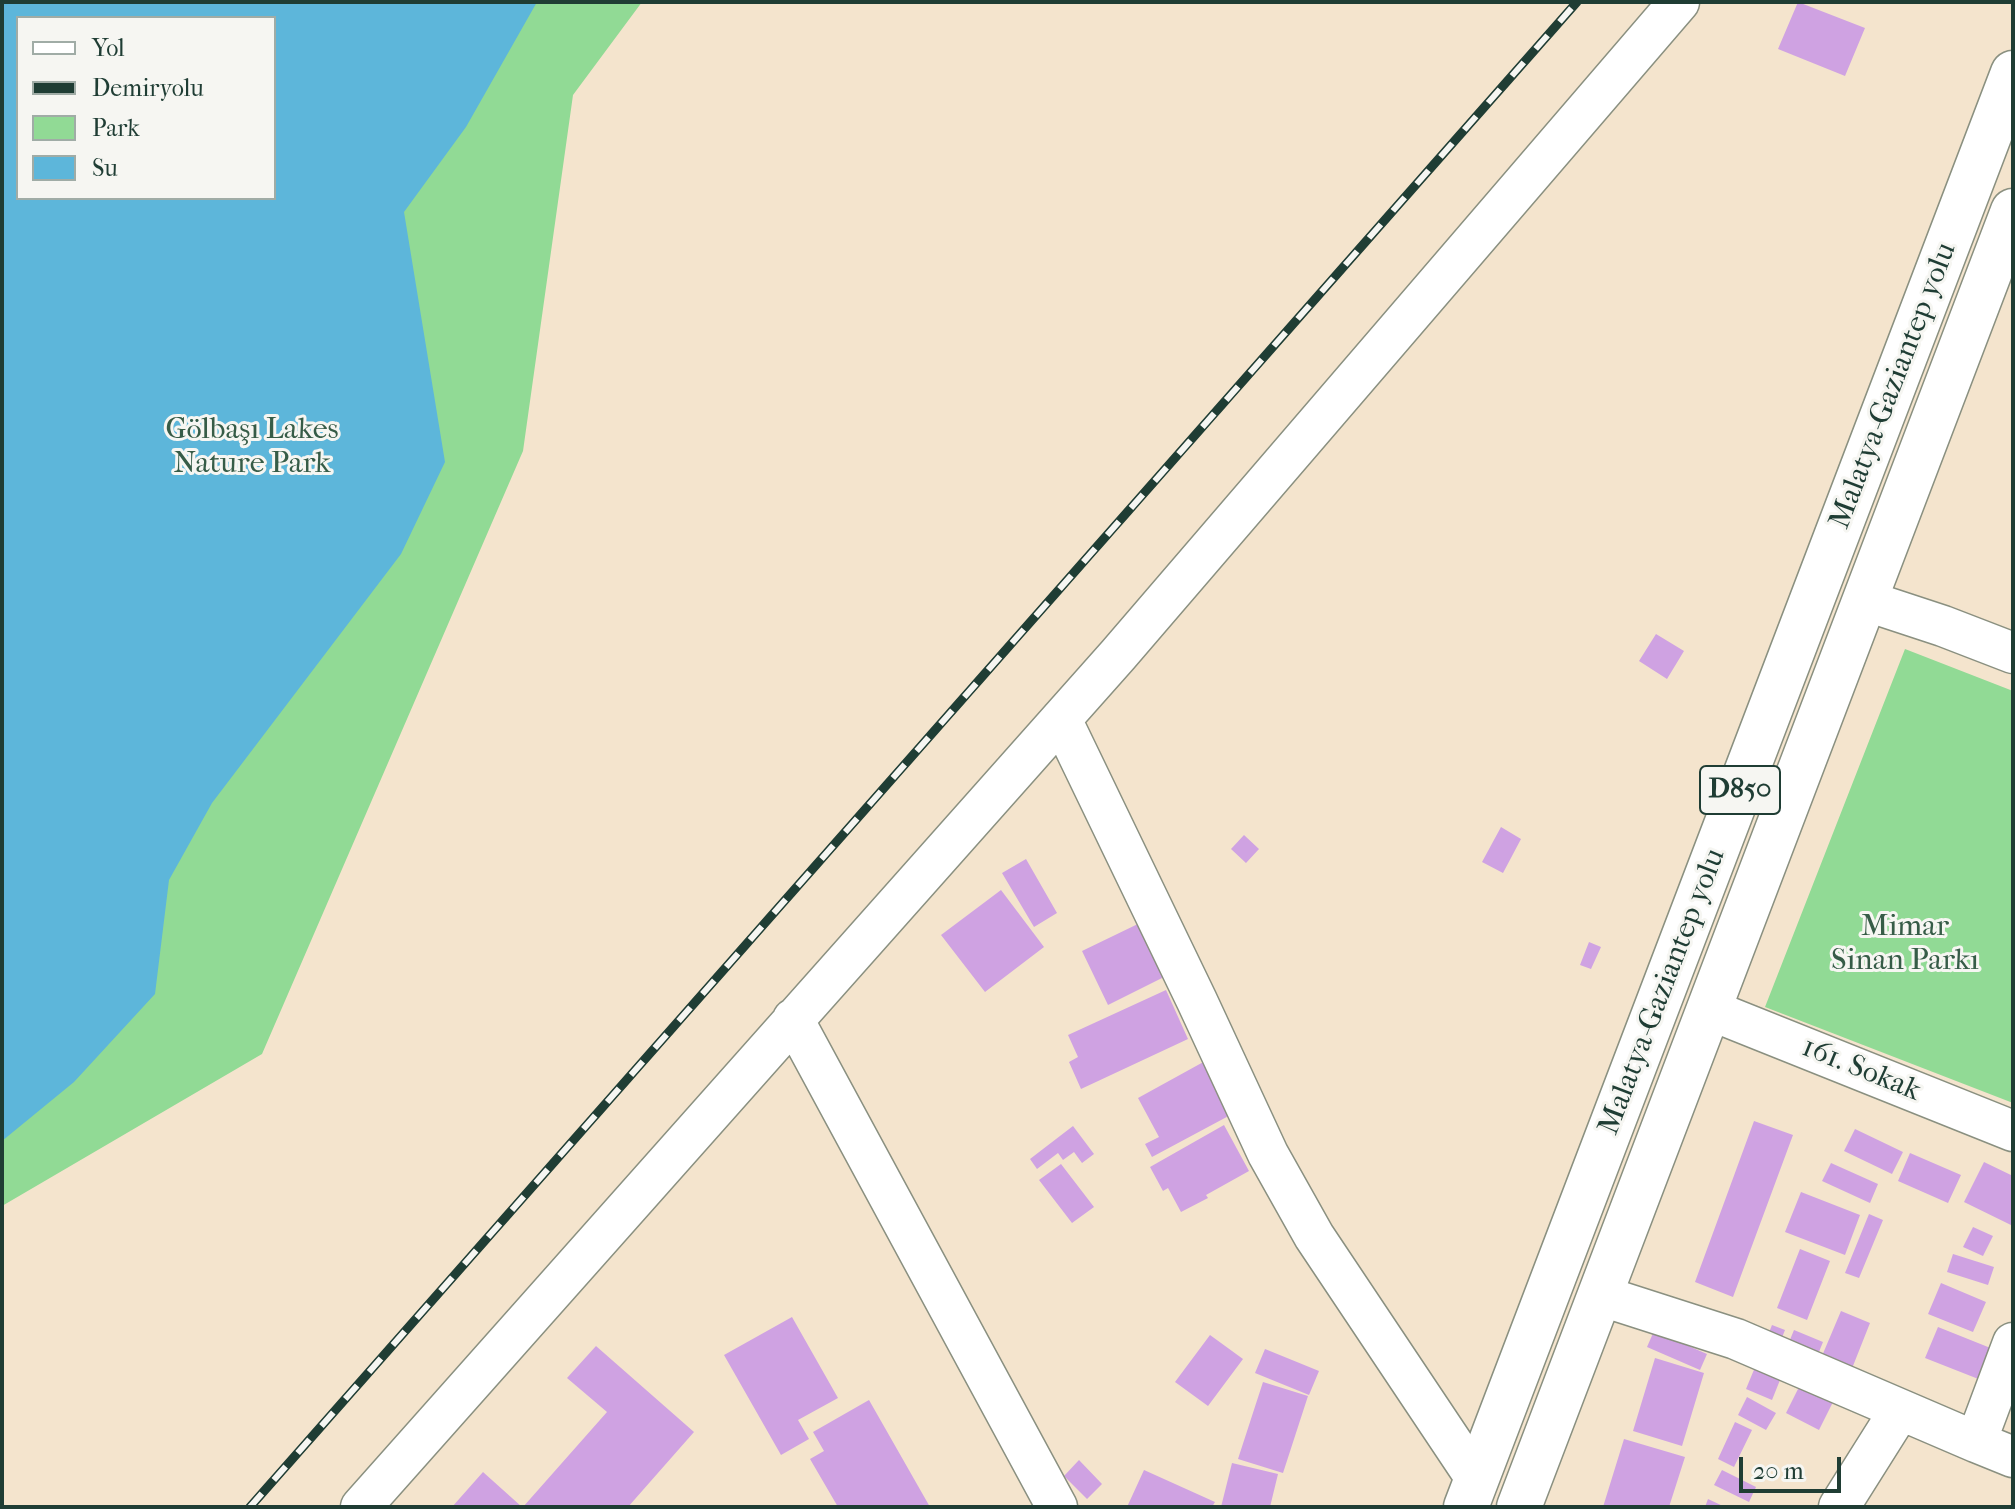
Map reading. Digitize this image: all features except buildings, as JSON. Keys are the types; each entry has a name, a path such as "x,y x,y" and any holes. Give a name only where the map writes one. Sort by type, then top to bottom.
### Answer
{"highway":[{"name":"Malatya-Gaziantep yolu","path":"1472,1494 2013,73"},
{"name":"Malatya-Gaziantep yolu","path":"1519,1507 2012,214"}],"street":[{"path":"361,1507 1061,719 1679,2"},
{"path":"1864,600 2013,653"},
{"path":"1061,719 1268,1154 1472,1494"},
{"name":"161. Sokak","path":"1708,1009 2013,1131"},
{"path":"793,1019 1057,1507"},
{"path":"1599,1295 1736,1339 2013,1457"},
{"path":"1976,1442 2013,1343"},
{"path":"1839,1507 1900,1410"}],"green space":[{"name":"Gölbaşı Lakes Nature Park","path":"2,2 642,2 573,95 523,451 262,1054 2,1206"},
{"name":"Mimar Sinan Parkı","path":"1905,649 2013,691 2013,1103 1765,1007"}],"water":[{"name":"Gölbaşı Lakes Nature Park","path":"2,2 537,2 466,127 404,212 445,462 401,554 212,803 169,880 155,994 74,1082 2,1141"}],"railway":[{"path":"250,1507 1577,2"}]}
